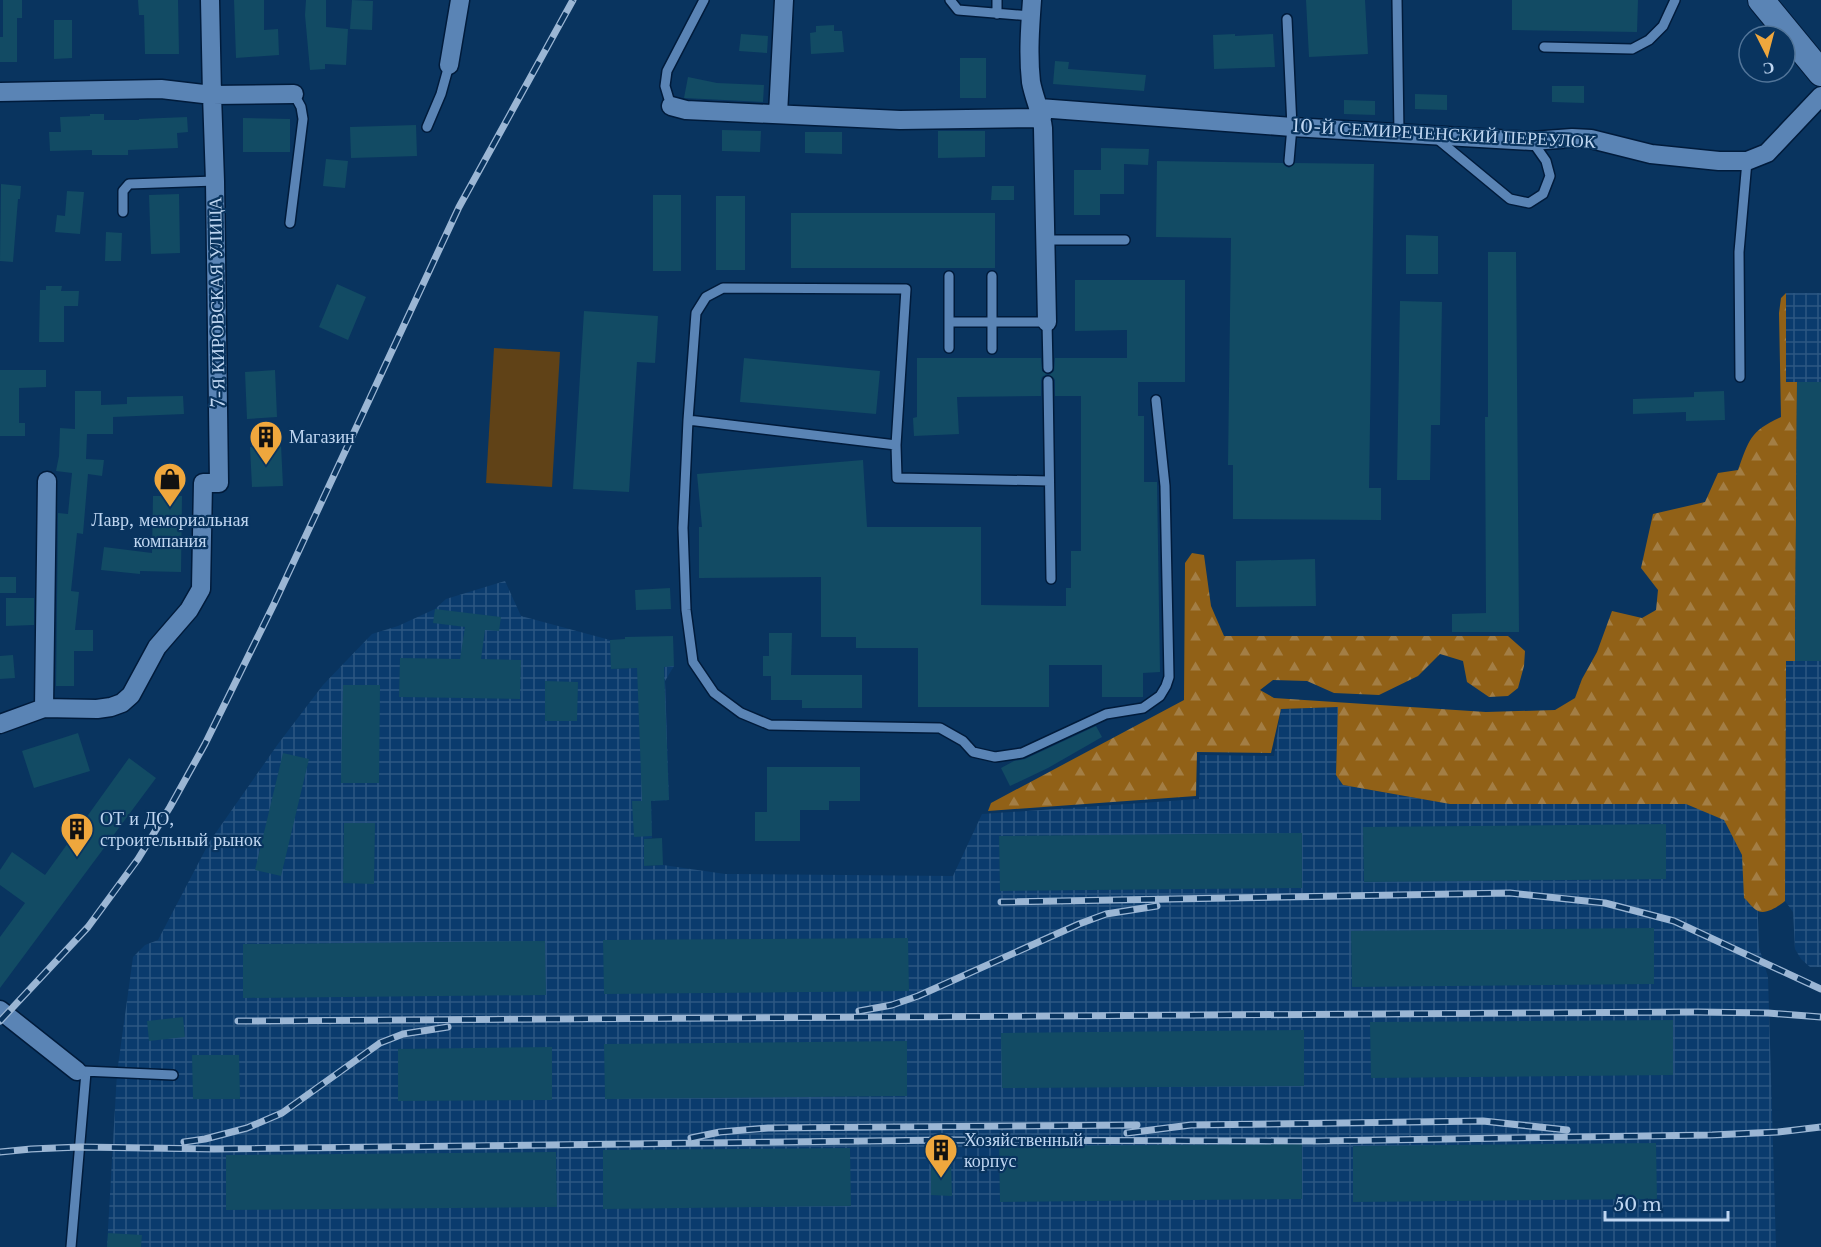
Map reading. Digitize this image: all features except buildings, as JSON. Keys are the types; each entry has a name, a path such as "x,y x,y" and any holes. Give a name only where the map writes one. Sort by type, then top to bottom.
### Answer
{"street":[{"name":"7-Я КИРОВСКАЯ УЛИЦА","path":"44,708 97,709 122,703 131,695 157,647 189,610 201,589 203,483 219,483 210,0"},
{"path":"449,65 460,0"},
{"path":"778,114 784,0"},
{"path":"1764,1 1821,73"},
{"path":"1031,8 1030,70 1040,113 1047,322"},
{"path":"0,92 161,89 212,95 294,94"},
{"name":"10-Й СЕМИРЕЧЕНСКИЙ ПЕРЕУЛОК","path":"671,106 686,110 900,120 1040,113 1532,141 1572,138 1590,139 1651,154 1719,161 1747,161 1767,153 1821,96"},
{"path":"0,724 44,708 47,481"},
{"path":"0,1010 82,1071"}],"lane":[{"path":"671,106 665,86 667,71 704,0"},
{"path":"950,0 958,10 997,14 1031,8"},
{"path":"997,0 997,14"},
{"path":"1397,0 1399,133"},
{"path":"1544,47 1632,49 1649,40 1663,26 1675,0"},
{"path":"1287,19 1292,127 1289,161"},
{"path":"427,127 441,94 449,65"},
{"path":"291,223 303,119 294,94"},
{"path":"1433,135 1510,199 1529,203 1543,194 1550,176 1546,160 1532,141"},
{"path":"1740,377 1739,252 1747,161"},
{"path":"123,212 123,191 129,184 215,181"},
{"path":"1046,240 1125,240"},
{"path":"949,276 949,348"},
{"path":"992,276 993,349"},
{"path":"1049,481 897,478 896,445 906,289 723,288 706,297 696,313 683,528 686,610 693,662 714,693 741,713 770,725 940,728 963,741 973,752 995,757 1022,753 1107,714 1143,708 1160,696 1168,677 1165,486 1156,400"},
{"path":"949,322 1047,322 1048,368"},
{"path":"1048,381 1051,579"},
{"path":"688,420 896,445"},
{"path":"71,1247 82,1071 173,1075"}],"shaded area":[{"path":"1786,293 1821,293 1821,967 1810,967 1795,949 1793,912 1785,901 1786,661 1795,660 1797,383 1786,382"},
{"path":"494,348 560,352 552,487 486,483"},
{"path":"505,581 521,616 610,640 612,669 674,666 665,681 669,800 651,801 652,838 644,839 645,866 663,865 725,874 953,876 982,814 1199,799 1200,755 1274,756 1281,709 1338,707 1336,774 1343,785 1450,804 1754,804 1759,947 1768,977 1776,1247 107,1247 117,1073 133,957 145,945 158,940 210,841 278,744 323,685 372,634 398,626 435,609 446,599"}],"green space":[{"path":"1786,293 1786,382 1797,382 1795,661 1786,661 1785,901 1779,905 1768,911 1761,912 1754,909 1744,898 1742,855 1724,820 1686,804 1450,804 1343,785 1336,775 1338,707 1281,709 1271,753 1197,752 1196,796 988,811 991,803 1184,700 1185,563 1192,553 1204,555 1211,606 1224,636 1508,636 1525,651 1524,666 1518,688 1508,696 1489,697 1467,682 1463,661 1440,654 1418,676 1379,695 1334,693 1307,681 1273,680 1260,690 1274,698 1486,712 1555,710 1575,698 1582,679 1597,652 1612,611 1642,618 1656,610 1658,590 1641,568 1653,514 1705,502 1718,473 1738,470 1752,437 1763,427 1781,417 1779,313 1781,298"}],"railway":[{"path":"0,1021 88,927 138,859 170,807 205,744 274,604 459,207 573,0"},
{"path":"1001,902 1510,893 1605,903 1674,921 1821,989"},
{"path":"859,1011 892,1005 918,996 1106,914 1157,906"},
{"path":"238,1021 1697,1012 1768,1013 1821,1017"},
{"path":"184,1142 247,1128 282,1113 380,1043 403,1034 448,1027"},
{"path":"1127,1133 1191,1125 1483,1121 1567,1130"},
{"path":"691,1138 720,1132 768,1128 1137,1125"},
{"path":"0,1152 80,1147 214,1149 949,1140 1317,1141 1712,1135 1778,1132 1821,1127"}],"place":[{"name":"Магазин","path":"266,466"},
{"name":"Лавр, мемориальная компания","path":"170,508"},
{"name":"ОТ и ДО, строительный рынок","path":"77,858"},
{"name":"Хозяйственный корпус","path":"941,1179"}]}
